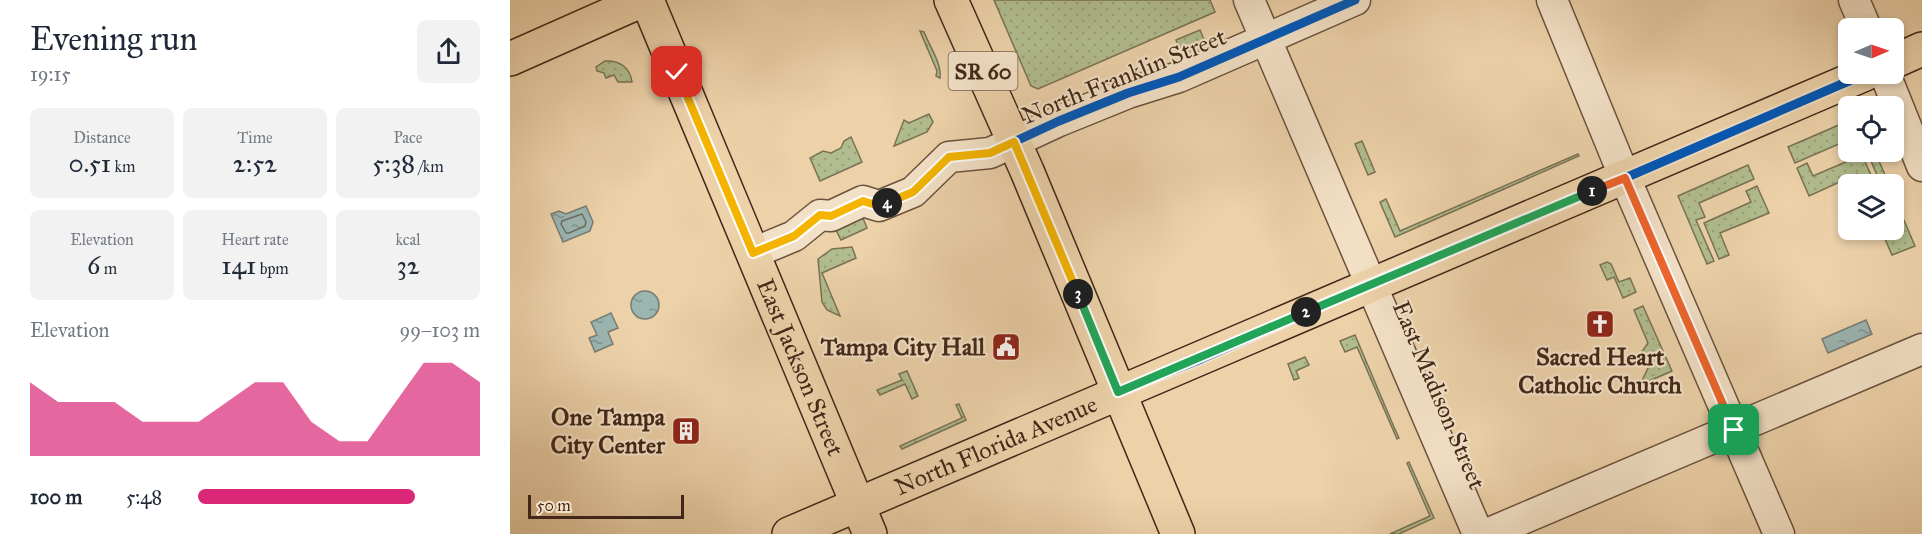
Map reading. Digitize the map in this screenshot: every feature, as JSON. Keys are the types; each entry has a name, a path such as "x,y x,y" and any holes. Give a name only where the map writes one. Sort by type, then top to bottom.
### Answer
{"main road":[{"path":"510,59 645,0"},
{"name":"East Jackson Street","path":"645,0 864,520"},
{"name":"SR 60","path":"951,0 1014,142 1118,392"},
{"path":"1904,57 1922,49"},
{"name":"North Florida Avenue","path":"789,534 864,520 1118,392 1198,360 1370,284 1625,178 1842,84"},
{"path":"1118,392 1178,534"}],"street":[{"name":"East Madison Street","path":"1249,0 1478,534"},
{"name":"North Franklin Street","path":"753,253 794,236 820,215 831,216 863,201 879,206 913,192 949,157 990,153 1059,121 1128,93 1167,82 1355,0"},
{"path":"1552,0 1625,178 1779,534"},
{"path":"1854,0 1862,18"},
{"path":"1889,84 1922,166"},
{"path":"1487,534 1922,349"}],"green space":[{"path":"994,0 1210,0 1215,12 1038,89 1031,86"},
{"path":"1200,30 1207,47 1183,57 1176,40"},
{"path":"920,31 924,32 935,55 940,78 936,76 937,71"},
{"path":"605,61 615,62 626,68 632,82 618,82 614,75 606,78 604,73 597,71 596,67"},
{"path":"929,114 933,122 927,132 894,146 904,120 909,123"},
{"path":"1838,125 1838,144 1795,163 1788,147"},
{"path":"851,137 862,162 820,181 810,158 823,151 831,153 841,148 844,141"},
{"path":"1362,141 1375,172 1368,175 1355,144"},
{"path":"1578,154 1579,156 1395,237 1380,202 1386,199 1400,231"},
{"path":"1846,162 1865,162 1871,174 1838,174 1838,183 1809,196 1797,168 1807,163 1813,176"},
{"path":"1871,162 1879,162 1885,174 1877,174"},
{"path":"1748,165 1754,179 1699,203 1705,217 1696,220 1714,261 1707,264 1678,196"},
{"path":"1757,186 1769,213 1720,233 1729,255 1719,259 1704,223 1751,202 1746,191"},
{"path":"861,213 867,228 841,240 834,226"},
{"path":"1904,220 1915,246 1892,255 1885,240 1904,240"},
{"path":"852,247 856,258 822,273 840,316 827,310 822,302 818,259 832,249"},
{"path":"1607,262 1611,264 1619,282 1630,278 1636,292 1623,298 1614,277 1607,280 1600,265"},
{"path":"1643,306 1672,371 1640,385 1648,368 1641,353 1648,343 1634,310"},
{"path":"1355,335 1399,438 1397,439 1357,347 1345,352 1340,341"},
{"path":"1305,357 1309,365 1296,371 1299,378 1294,380 1288,364"},
{"path":"907,371 918,396 912,399 905,384 880,395 877,390 902,380 899,374"},
{"path":"959,404 966,420 902,449 900,446 962,418 956,405"},
{"path":"1409,462 1434,518 1399,534 1390,534 1430,516 1407,463"}],"water":[{"path":"586,206 593,222 590,231 563,242 551,214 559,211 566,214"},
{"path":"645,291 655,295 659,305 655,315 645,319 635,315 631,305 635,295"},
{"path":"611,313 618,328 608,332 613,344 595,352 589,338 597,335 591,322"},
{"path":"1866,320 1872,334 1828,353 1822,339"}],"cycle path":[{"path":"753,253 794,236 820,215 831,216 863,201 879,206 913,192 949,157 990,153 1059,121 1128,93 1179,77 1355,0"},
{"path":"1118,392 1201,359 1370,284 1625,178 1842,84"}],"place":[{"name":"Sacred Heart Catholic Church","path":"1600,324"},
{"name":"Tampa City Hall","path":"1006,347"},
{"name":"One Tampa City Center","path":"686,431"}],"route":[{"path":"677,72 753,253 794,236 820,215 831,216 863,201 879,206 913,192 949,157 990,153 1014,142 1118,392 1152,380 1370,284 1625,178 1734,430"}]}
